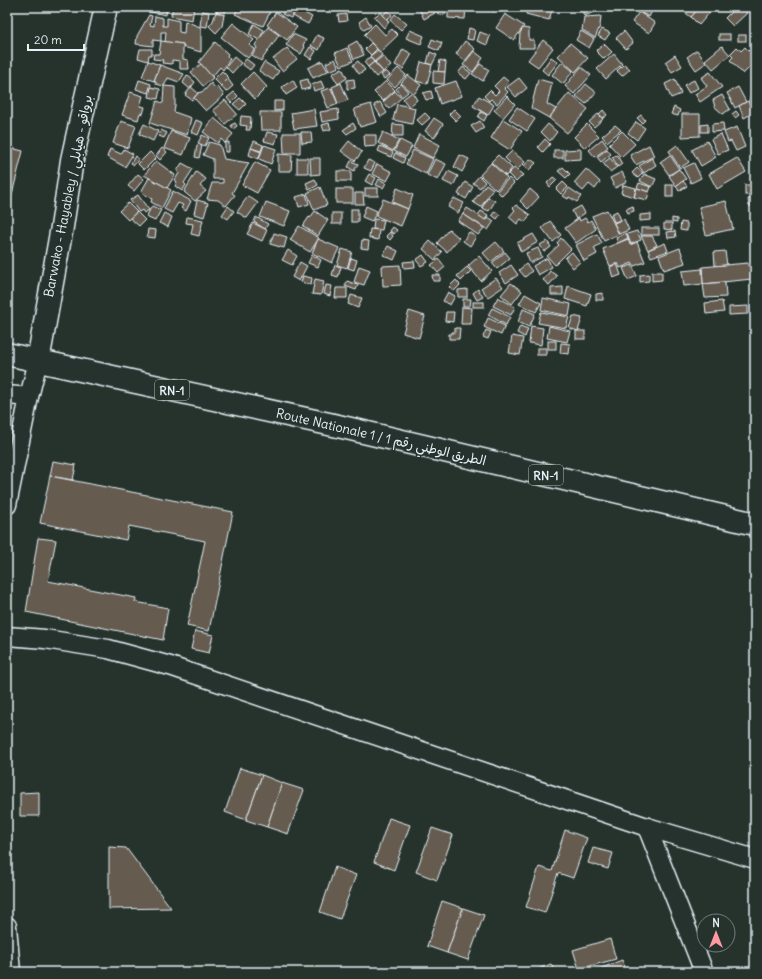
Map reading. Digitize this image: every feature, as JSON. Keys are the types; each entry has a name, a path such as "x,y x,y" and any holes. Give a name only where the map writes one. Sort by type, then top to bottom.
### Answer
{"main road":[{"name":"Barwako - Hayabley / برواقو - هيابلي","path":"38,361 62,227 72,160 106,7"},
{"name":"Route Nationale 1 / الطريق الوطني رقم 1","path":"7,354 338,426 755,524"}],"street":[{"path":"7,506 29,397 38,361"},
{"path":"7,395 29,397"},
{"path":"7,636 45,639 108,649 170,666 647,827 755,859"},
{"path":"647,827 704,972"},
{"path":"7,926 11,972"}],"building":[{"path":"135,7 167,8 166,15 135,9"},
{"path":"173,7 194,7 192,20 171,16"},
{"path":"218,7 227,7 224,15 216,12"},
{"path":"238,7 267,7 266,10 270,12 263,26 235,14"},
{"path":"286,7 295,10 291,18 282,14"},
{"path":"295,7 310,7 308,12"},
{"path":"418,7 432,7 435,13 424,19"},
{"path":"437,7 445,7 446,14 438,15"},
{"path":"448,7 466,7 465,19 448,18"},
{"path":"485,7 497,7 494,12"},
{"path":"527,7 541,7 552,10 549,20 526,14"},
{"path":"581,7 599,7 600,10 584,16"},
{"path":"643,7 653,9 649,17 640,12"},
{"path":"687,7 700,7 691,17 683,11"},
{"path":"700,7 704,7 710,12 699,25 691,17"},
{"path":"736,7 741,7 747,13 733,26 725,18"},
{"path":"297,9 312,17 308,24 293,16"},
{"path":"388,10 392,15 387,19 383,15"},
{"path":"202,11 209,12 207,27 200,26"},
{"path":"216,12 224,15 222,26 216,33 209,26 213,21"},
{"path":"276,12 297,27 287,40 267,25"},
{"path":"381,12 389,22 384,28 374,17"},
{"path":"639,12 655,23 649,33 632,22"},
{"path":"346,14 347,21 339,22 338,15"},
{"path":"395,14 407,24 401,30 390,20"},
{"path":"505,14 524,26 514,40 496,28"},
{"path":"149,15 152,16 150,25 154,26 155,16 163,18 163,26 167,26 167,18 179,21 179,32 184,33 185,21 200,27 201,52 183,47 183,44 165,42 166,32 161,32 161,41 153,40 153,46 136,44 137,36"},
{"path":"601,16 600,26 595,38 582,30 584,17"},
{"path":"366,17 371,26 364,30 359,22"},
{"path":"233,23 254,40 249,45 255,49 248,58 221,37"},
{"path":"254,24 264,30 259,40 249,34"},
{"path":"375,24 385,35 392,29 398,35 380,52 364,35"},
{"path":"268,27 279,35 261,61 252,55 257,48 255,45"},
{"path":"469,28 475,30 473,40 467,39"},
{"path":"523,28 529,29 529,40 534,40 534,48 519,48 520,33"},
{"path":"602,29 610,33 605,40 598,36"},
{"path":"410,30 424,36 421,44 406,38"},
{"path":"581,31 594,39 589,48 576,40"},
{"path":"624,31 633,43 626,49 616,38"},
{"path":"480,32 490,36 487,45 477,41"},
{"path":"293,34 306,40 303,45 305,47 301,54 286,45"},
{"path":"719,34 730,34 730,40 719,40"},
{"path":"317,35 324,38 319,50 311,46"},
{"path":"738,35 746,35 746,41 738,41"},
{"path":"432,39 442,43 439,51 429,47"},
{"path":"543,40 553,48 538,67 528,60"},
{"path":"161,41 183,44 183,59 188,60 189,69 180,69 180,61 172,60 172,64 162,63 163,60 153,59 154,54 159,54"},
{"path":"357,41 364,55 354,59 348,46"},
{"path":"465,41 475,49 465,61 456,54"},
{"path":"215,42 228,54 227,56 230,59 223,70 220,67 212,77 199,62"},
{"path":"371,43 377,49 371,55 365,49"},
{"path":"570,43 588,58 575,72 558,56"},
{"path":"604,44 612,52 604,59 596,51"},
{"path":"722,46 730,55 713,69 705,60"},
{"path":"310,47 316,51 311,59 305,55"},
{"path":"737,47 741,51 745,47 755,57 755,62 743,74 730,60 733,57 730,54"},
{"path":"287,48 297,59 282,71 273,59"},
{"path":"347,48 353,61 341,66 335,53"},
{"path":"140,49 152,49 152,55 149,55 148,61 138,58"},
{"path":"403,49 412,54 403,69 395,65"},
{"path":"378,50 382,55 374,62 370,56"},
{"path":"697,50 706,63 696,70 687,57"},
{"path":"474,51 483,58 473,72 463,65"},
{"path":"430,52 437,55 432,65 427,63"},
{"path":"614,54 622,64 606,79 597,69"},
{"path":"675,55 682,66 672,72 665,62"},
{"path":"383,56 391,66 383,72 375,62"},
{"path":"234,57 241,63 232,73 226,67"},
{"path":"370,57 374,62 368,67 364,62"},
{"path":"551,57 558,62 548,75 542,70"},
{"path":"246,59 254,65 250,70 242,64"},
{"path":"335,59 339,67 329,71 326,63"},
{"path":"440,60 446,62 445,72 438,72"},
{"path":"148,61 160,65 154,81 142,77"},
{"path":"322,61 328,71 313,78 308,68"},
{"path":"358,61 365,70 359,74 353,65"},
{"path":"264,62 279,71 273,80 259,71"},
{"path":"374,62 383,72 376,77 368,67"},
{"path":"421,62 432,65 427,84 416,81"},
{"path":"562,62 573,71 563,84 552,75"},
{"path":"201,64 213,78 203,86 191,72"},
{"path":"480,64 489,70 483,81 472,74"},
{"path":"624,64 630,69 622,76 617,71"},
{"path":"160,65 184,74 179,82 168,78 164,86 156,84 154,81"},
{"path":"463,67 471,73 466,79 458,73"},
{"path":"581,67 591,75 574,94 565,86"},
{"path":"342,68 347,78 338,84 332,74"},
{"path":"398,68 406,75 395,87 387,80"},
{"path":"222,71 229,78 221,86 214,79"},
{"path":"386,71 390,75 384,79 381,75"},
{"path":"433,71 445,72 444,84 433,83"},
{"path":"253,72 267,87 255,99 241,84"},
{"path":"710,72 722,87 700,102 695,94 707,86 701,78"},
{"path":"187,75 195,82 190,89 183,83"},
{"path":"408,75 421,85 414,94 401,83"},
{"path":"503,77 509,82 504,88 508,92 497,104 491,99 489,101 484,96 490,90 495,95 499,91 494,86"},
{"path":"519,78 527,88 516,97 507,87"},
{"path":"228,79 233,86 226,92 221,86"},
{"path":"308,79 310,88 302,90 300,81"},
{"path":"354,79 355,88 347,89 347,80"},
{"path":"538,79 552,83 547,104 556,109 549,118 531,108"},
{"path":"675,79 681,94 671,98 665,84"},
{"path":"139,80 151,84 148,93 136,89"},
{"path":"293,80 297,88 286,95 282,87"},
{"path":"694,80 698,88 689,93 684,85"},
{"path":"321,81 324,88 314,91 312,85"},
{"path":"386,81 395,90 383,101 374,92"},
{"path":"456,81 462,96 440,104 435,88"},
{"path":"211,83 215,88 217,86 224,95 206,111 194,98 198,93 204,91"},
{"path":"341,83 348,100 338,104 332,87"},
{"path":"401,84 408,92 402,97 396,89"},
{"path":"586,84 596,92 586,104 576,96"},
{"path":"164,86 175,87 174,112 191,118 187,135 150,123 157,101 163,103"},
{"path":"151,87 160,89 158,99 149,97"},
{"path":"191,87 198,93 192,100 185,95"},
{"path":"738,87 746,102 735,108 727,93"},
{"path":"331,88 338,104 328,108 321,91"},
{"path":"752,90 755,91 755,103 749,101"},
{"path":"395,91 401,98 389,109 383,102"},
{"path":"431,91 433,98 426,100 423,93"},
{"path":"130,92 143,96 140,106 145,107 143,114 140,113 138,120 122,115"},
{"path":"234,92 238,96 231,103 227,98"},
{"path":"412,92 417,100 409,107 403,99"},
{"path":"569,93 588,109 567,133 549,118"},
{"path":"722,95 730,109 723,114 715,107 713,100"},
{"path":"479,96 494,105 488,115 473,106"},
{"path":"507,96 515,104 503,118 494,110"},
{"path":"240,98 246,104 240,110 233,104"},
{"path":"225,100 237,114 225,124 213,110"},
{"path":"274,101 283,101 283,110 274,111"},
{"path":"748,101 753,113 744,118 739,106"},
{"path":"380,102 387,113 381,117 374,105"},
{"path":"371,104 377,122 360,127 354,109"},
{"path":"397,104 415,108 412,124 393,120"},
{"path":"517,107 535,119 527,131 509,119"},
{"path":"674,107 680,110 678,116 671,114"},
{"path":"314,109 317,126 294,129 291,113"},
{"path":"338,109 339,119 322,122 320,112"},
{"path":"454,109 461,116 456,121 449,114"},
{"path":"603,110 607,115 603,118 599,114"},
{"path":"736,111 739,115 735,118 732,114"},
{"path":"260,112 281,112 281,130 261,130"},
{"path":"481,112 487,115 484,121 478,117"},
{"path":"425,113 430,118 422,125 417,120"},
{"path":"598,114 603,119 594,127 589,122"},
{"path":"682,114 700,114 700,136 682,137"},
{"path":"641,115 645,120 642,123 637,118"},
{"path":"241,116 251,117 250,130 246,130 247,126 240,125"},
{"path":"214,118 233,134 225,143 221,139 218,143 203,132"},
{"path":"434,118 443,124 434,138 425,131"},
{"path":"503,119 522,131 510,150 491,138"},
{"path":"196,120 203,123 198,135 191,132"},
{"path":"121,121 136,126 128,148 113,143"},
{"path":"480,121 484,128 476,133 471,126"},
{"path":"636,122 645,128 637,140 628,133"},
{"path":"235,123 237,126 233,129 231,125"},
{"path":"329,123 331,129 324,131 322,125"},
{"path":"353,123 356,128 347,134 343,130"},
{"path":"723,123 724,131 712,132 712,124"},
{"path":"144,124 158,131 153,141 139,134"},
{"path":"393,124 403,125 403,136 392,136"},
{"path":"548,124 557,132 550,141 541,132"},
{"path":"587,124 599,136 585,148 574,137"},
{"path":"708,124 708,132 701,132 701,125"},
{"path":"615,125 621,130 607,142 602,136"},
{"path":"737,127 745,147 736,151 731,141 728,142 724,132"},
{"path":"161,130 167,133 164,138 159,136"},
{"path":"171,131 190,138 183,155 164,148"},
{"path":"622,131 635,144 621,157 609,144"},
{"path":"267,132 278,134 275,144 264,141"},
{"path":"301,132 311,132 312,142 302,143"},
{"path":"383,132 399,140 393,151 378,143"},
{"path":"283,133 300,133 300,153 284,153"},
{"path":"419,134 440,145 433,158 413,148"},
{"path":"721,134 728,150 718,154 711,139"},
{"path":"202,135 209,138 205,146 198,143"},
{"path":"364,135 376,135 376,146 365,147"},
{"path":"545,139 550,144 543,152 538,147"},
{"path":"602,139 608,147 595,157 589,150"},
{"path":"400,140 412,146 406,157 394,151"},
{"path":"254,141 263,145 261,151 251,148"},
{"path":"349,141 362,152 355,161 341,151"},
{"path":"707,141 716,157 701,166 692,150"},
{"path":"209,142 220,145 224,159 249,163 232,193 235,195 226,206 218,200 207,199 212,183 223,183 223,179 213,179 213,159 203,155"},
{"path":"229,142 229,152 225,152 225,143"},
{"path":"197,145 202,146 199,158 195,157"},
{"path":"264,145 276,149 271,164 259,159"},
{"path":"649,145 654,156 636,165 630,155"},
{"path":"677,145 689,162 680,168 669,151"},
{"path":"380,146 393,152 391,157 378,151"},
{"path":"7,147 23,151 9,206 7,205"},
{"path":"162,148 167,152 160,160 156,156"},
{"path":"251,148 261,152 258,159 249,155"},
{"path":"110,149 121,154 124,149 133,154 125,167 107,157"},
{"path":"581,149 581,159 565,160 565,150"},
{"path":"607,149 611,154 601,162 597,157"},
{"path":"413,150 433,159 426,174 406,164"},
{"path":"554,150 563,150 563,158 554,158"},
{"path":"512,151 525,162 517,170 505,158"},
{"path":"150,152 156,158 144,170 138,164"},
{"path":"395,153 405,158 403,163 393,158"},
{"path":"278,154 292,155 291,171 278,171"},
{"path":"460,155 469,159 462,172 454,167"},
{"path":"498,155 512,168 506,176 491,162"},
{"path":"617,155 622,164 618,167 612,157"},
{"path":"670,155 679,169 669,175 660,162"},
{"path":"135,156 139,159 134,165 131,163"},
{"path":"297,158 308,158 308,173 297,173"},
{"path":"310,158 320,158 320,174 311,175"},
{"path":"610,158 617,167 610,172 603,163"},
{"path":"652,158 656,165 644,173 639,166"},
{"path":"737,158 746,172 717,189 709,174"},
{"path":"435,159 446,164 438,180 427,175"},
{"path":"530,159 536,163 529,170 524,166"},
{"path":"368,160 375,163 371,171 364,168"},
{"path":"156,161 175,175 167,188 144,175"},
{"path":"351,161 358,164 354,171 348,167"},
{"path":"255,162 270,170 257,193 242,185"},
{"path":"182,163 193,169 184,183 186,185 182,191 175,186 177,182 175,180 179,173 177,171"},
{"path":"491,163 507,178 496,190 480,175"},
{"path":"694,163 701,178 691,183 683,168"},
{"path":"377,164 392,172 387,181 372,174"},
{"path":"563,167 570,174 566,178 558,171"},
{"path":"514,168 523,175 516,182 508,174"},
{"path":"637,168 643,173 638,178 632,173"},
{"path":"586,169 600,182 595,189 589,184 583,191 574,183"},
{"path":"679,169 686,179 676,186 669,176"},
{"path":"337,171 351,171 351,181 337,181"},
{"path":"448,171 458,176 453,186 443,181"},
{"path":"196,172 206,179 200,186 206,191 195,201 184,192"},
{"path":"622,172 627,182 615,188 610,178"},
{"path":"138,174 144,179 134,191 128,186"},
{"path":"369,174 376,178 372,185 365,181"},
{"path":"644,174 656,179 652,187 640,181"},
{"path":"479,176 485,182 480,188 473,183"},
{"path":"553,177 557,180 550,187 547,183"},
{"path":"149,178 171,190 162,208 151,202 152,199 141,192"},
{"path":"509,178 514,183 502,196 497,191"},
{"path":"315,179 318,185 309,190 306,183"},
{"path":"379,179 386,183 383,188 376,185"},
{"path":"683,181 687,186 679,191 676,186"},
{"path":"465,182 473,187 466,199 458,194"},
{"path":"563,182 568,187 561,194 556,189"},
{"path":"639,183 651,187 649,192 637,188"},
{"path":"486,184 493,189 481,207 473,202"},
{"path":"623,185 636,188 634,197 621,193"},
{"path":"666,185 673,185 673,197 666,197"},
{"path":"745,185 755,185 755,195 745,195"},
{"path":"320,187 327,205 314,210 307,193"},
{"path":"365,188 378,188 378,196 365,196"},
{"path":"397,188 413,195 408,209 392,202"},
{"path":"569,188 581,196 577,202 569,197 568,199 563,196"},
{"path":"637,188 649,192 647,200 634,197"},
{"path":"336,189 353,189 353,203 336,203"},
{"path":"530,189 539,197 528,209 520,201"},
{"path":"173,191 191,201 186,211 181,208 183,205 178,203 172,213 164,209"},
{"path":"355,193 363,193 364,204 355,204"},
{"path":"306,194 309,204 299,207 296,197"},
{"path":"138,195 149,210 144,213 142,210 139,212 130,200"},
{"path":"248,196 258,203 247,218 237,212"},
{"path":"488,197 495,201 489,211 482,208"},
{"path":"454,198 464,203 458,213 448,207"},
{"path":"755,198 755,206 749,206 748,199"},
{"path":"383,199 408,209 401,226 376,216"},
{"path":"197,200 208,203 204,217 194,214"},
{"path":"726,201 733,229 706,235 699,207"},
{"path":"266,202 290,211 284,226 260,217"},
{"path":"128,203 137,212 128,220 119,211"},
{"path":"516,205 530,215 525,222 521,219 517,224 509,217 515,210 513,208"},
{"path":"152,206 161,210 155,221 146,217"},
{"path":"228,206 234,211 228,219 222,215"},
{"path":"366,206 377,211 372,221 362,217"},
{"path":"581,206 585,213 576,219 572,211"},
{"path":"633,206 634,211 628,213 626,209"},
{"path":"467,208 486,220 488,217 494,221 488,230 463,214"},
{"path":"351,209 358,209 358,222 351,222"},
{"path":"607,210 619,234 604,241 592,216"},
{"path":"315,211 328,220 318,236 303,226"},
{"path":"481,211 488,215 485,220 478,215"},
{"path":"495,211 500,215 497,219 492,215"},
{"path":"617,211 621,220 614,222 611,214"},
{"path":"137,212 145,220 139,226 130,218"},
{"path":"164,213 172,217 168,227 159,223"},
{"path":"332,213 341,213 341,224 332,224"},
{"path":"463,214 484,228 478,235 458,221"},
{"path":"651,214 651,220 640,221 640,215"},
{"path":"187,217 203,220 199,236 191,234 193,224 186,223"},
{"path":"256,217 268,224 265,229 254,222"},
{"path":"579,218 580,221 585,218 588,222 591,220 596,229 576,243 565,228"},
{"path":"672,218 677,219 677,223 672,222"},
{"path":"374,219 384,220 382,230 373,229"},
{"path":"624,219 629,230 619,234 614,223"},
{"path":"550,221 561,235 553,242 542,228"},
{"path":"681,222 687,223 687,231 680,230"},
{"path":"253,223 267,230 262,241 247,234"},
{"path":"664,223 672,223 672,230 664,229"},
{"path":"299,226 319,238 310,252 290,240"},
{"path":"393,227 397,230 394,234 390,231"},
{"path":"641,228 659,228 659,235 641,235"},
{"path":"148,229 156,230 155,238 147,237"},
{"path":"370,229 379,230 378,240 369,238"},
{"path":"449,229 459,238 447,252 437,243"},
{"path":"637,231 641,240 631,244 627,234"},
{"path":"675,231 676,237 668,238 667,232"},
{"path":"390,232 393,236 390,240 386,236"},
{"path":"469,232 476,237 470,246 463,241"},
{"path":"274,233 287,237 284,248 270,244"},
{"path":"626,233 628,238 618,243 616,238"},
{"path":"533,234 538,242 521,252 517,243"},
{"path":"597,234 602,243 594,248 597,254 584,261 576,245"},
{"path":"641,236 652,236 657,245 648,250"},
{"path":"561,238 571,249 555,265 547,256 559,245 557,243"},
{"path":"318,239 339,248 332,263 312,253"},
{"path":"628,239 630,245 637,242 645,262 634,266 632,263 620,268 618,263 610,266 603,249"},
{"path":"362,240 369,241 368,249 361,248"},
{"path":"430,241 442,252 435,260 423,249"},
{"path":"547,241 551,247 544,252 540,245"},
{"path":"496,242 504,251 491,262 483,253"},
{"path":"665,243 668,251 651,257 648,250"},
{"path":"388,246 398,251 394,260 383,255"},
{"path":"538,248 542,257 530,263 526,253"},
{"path":"680,248 685,263 664,270 659,256"},
{"path":"342,249 352,252 347,268 337,265"},
{"path":"288,250 297,256 292,265 282,260"},
{"path":"725,251 727,265 715,266 714,252"},
{"path":"505,252 510,258 497,269 492,263"},
{"path":"572,252 580,262 573,268 565,258"},
{"path":"312,255 321,260 318,267 308,263"},
{"path":"423,255 428,262 421,266 416,260"},
{"path":"479,256 492,271 481,281 468,266"},
{"path":"351,258 357,260 354,270 348,268"},
{"path":"547,258 552,267 538,275 533,266"},
{"path":"439,259 445,267 438,273 431,265"},
{"path":"414,261 415,267 404,268 403,262"},
{"path":"300,262 307,266 299,281 292,277"},
{"path":"748,263 748,266 755,266 755,284 752,279 703,284 702,267"},
{"path":"526,264 532,271 525,277 519,270"},
{"path":"617,264 621,275 613,278 610,267"},
{"path":"335,265 341,267 338,277 332,275"},
{"path":"400,265 401,285 383,286 382,266"},
{"path":"511,265 518,275 506,283 499,273"},
{"path":"632,265 637,276 628,280 623,268"},
{"path":"359,266 370,270 364,285 354,282"},
{"path":"467,267 471,271 461,281 457,276"},
{"path":"702,269 703,284 684,286 682,271"},
{"path":"550,271 557,276 549,285 543,280"},
{"path":"652,272 662,272 662,280 652,281"},
{"path":"649,274 649,281 640,282 640,275"},
{"path":"432,275 440,275 440,281 433,281"},
{"path":"303,276 312,278 311,285 301,282"},
{"path":"496,278 503,287 488,297 481,288"},
{"path":"315,279 324,281 321,295 312,294"},
{"path":"456,280 460,285 454,291 449,287"},
{"path":"347,281 358,285 356,290 345,286"},
{"path":"725,282 726,297 705,298 703,284"},
{"path":"511,283 522,291 512,304 501,295"},
{"path":"326,285 332,286 330,296 324,294"},
{"path":"568,286 591,294 587,306 565,299"},
{"path":"563,287 563,295 551,295 551,288"},
{"path":"336,288 347,288 347,298 335,298"},
{"path":"467,289 467,297 458,297 458,290"},
{"path":"478,289 483,297 477,300 473,293"},
{"path":"448,292 455,296 450,305 443,301"},
{"path":"603,293 603,300 596,300 596,294"},
{"path":"525,294 541,303 536,312 519,304"},
{"path":"351,295 362,298 358,308 348,304"},
{"path":"498,297 515,307 511,315 493,306"},
{"path":"543,298 571,304 569,316 541,310"},
{"path":"463,299 471,299 470,306 463,306"},
{"path":"722,301 724,312 706,314 705,303"},
{"path":"473,302 484,302 484,307 473,307"},
{"path":"748,306 748,314 729,315 729,307"},
{"path":"754,306 755,322 753,322"},
{"path":"462,307 472,308 471,324 461,324"},
{"path":"492,308 510,317 506,325 488,315"},
{"path":"523,309 535,314 529,327 518,322"},
{"path":"409,311 425,316 419,338 403,333"},
{"path":"446,312 454,312 453,322 445,321"},
{"path":"541,312 569,317 566,328 538,323"},
{"path":"573,316 582,318 578,331 569,328"},
{"path":"488,318 505,326 501,335 484,327"},
{"path":"520,326 528,329 525,337 517,333"},
{"path":"531,326 543,328 541,345 529,343"},
{"path":"549,326 570,331 567,342 547,338"},
{"path":"455,328 460,328 459,339 449,339 449,334 455,332"},
{"path":"486,330 491,332 488,339 483,337"},
{"path":"576,331 585,331 585,339 576,339"},
{"path":"512,336 523,338 520,355 509,353"},
{"path":"548,341 556,341 556,349 548,349"},
{"path":"561,343 570,344 569,354 560,353"},
{"path":"537,348 546,348 546,355 537,355"},
{"path":"53,461 76,465 73,480 50,476"},
{"path":"50,476 233,512 209,631 187,626 205,541 129,526 126,540 40,523"},
{"path":"38,538 56,540 48,581 136,598 135,602 168,608 163,640 26,612"},
{"path":"195,631 213,635 209,653 191,649"},
{"path":"240,768 262,775 246,820 225,812"},
{"path":"262,775 282,783 267,827 246,820"},
{"path":"282,783 304,790 288,834 267,827"},
{"path":"39,792 39,816 20,816 20,793"},
{"path":"389,818 410,825 394,870 374,862"},
{"path":"432,828 453,835 437,880 416,872"},
{"path":"565,830 587,838 573,878 558,873 545,913 526,907 539,867 552,871"},
{"path":"109,847 126,848 171,908 109,909"},
{"path":"593,848 613,853 608,869 588,863"},
{"path":"335,867 356,875 340,919 320,912"},
{"path":"442,901 463,908 447,953 427,946"},
{"path":"463,908 484,915 468,960 447,953"},
{"path":"610,939 616,959 579,969 573,950"},
{"path":"622,960 627,972 592,972"},
{"path":"551,964 555,972 531,972"}]}
